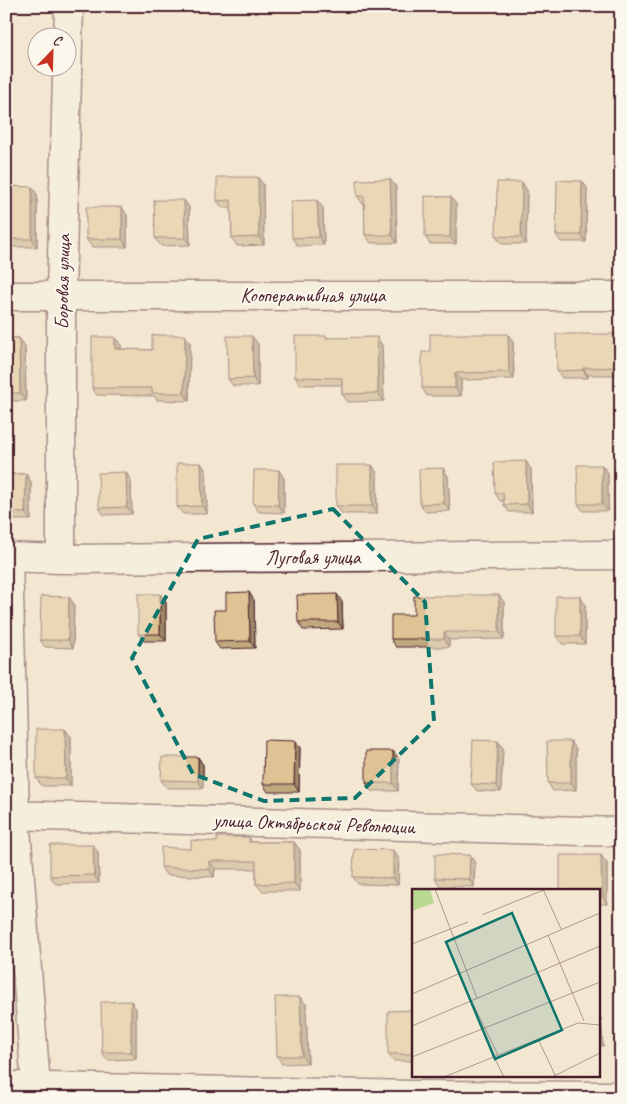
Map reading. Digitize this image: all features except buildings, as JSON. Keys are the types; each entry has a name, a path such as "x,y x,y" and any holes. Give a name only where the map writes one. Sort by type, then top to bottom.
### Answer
{"street":[{"name":"Боровая улица","path":"61,559 61,296 69,6"},
{"name":"Кооперативная улица","path":"6,296 621,296"},
{"name":"Луговая улица","path":"7,557 61,559 621,555"},
{"path":"7,557 11,815 36,1086"},
{"name":"улица Октябрьской Революции","path":"11,815 621,832"},
{"path":"6,1086 412,1097 621,1096"}],"highlighted area":[{"path":"333,509 425,602 434,721 355,798 264,801 193,774 132,658 198,539"}]}
